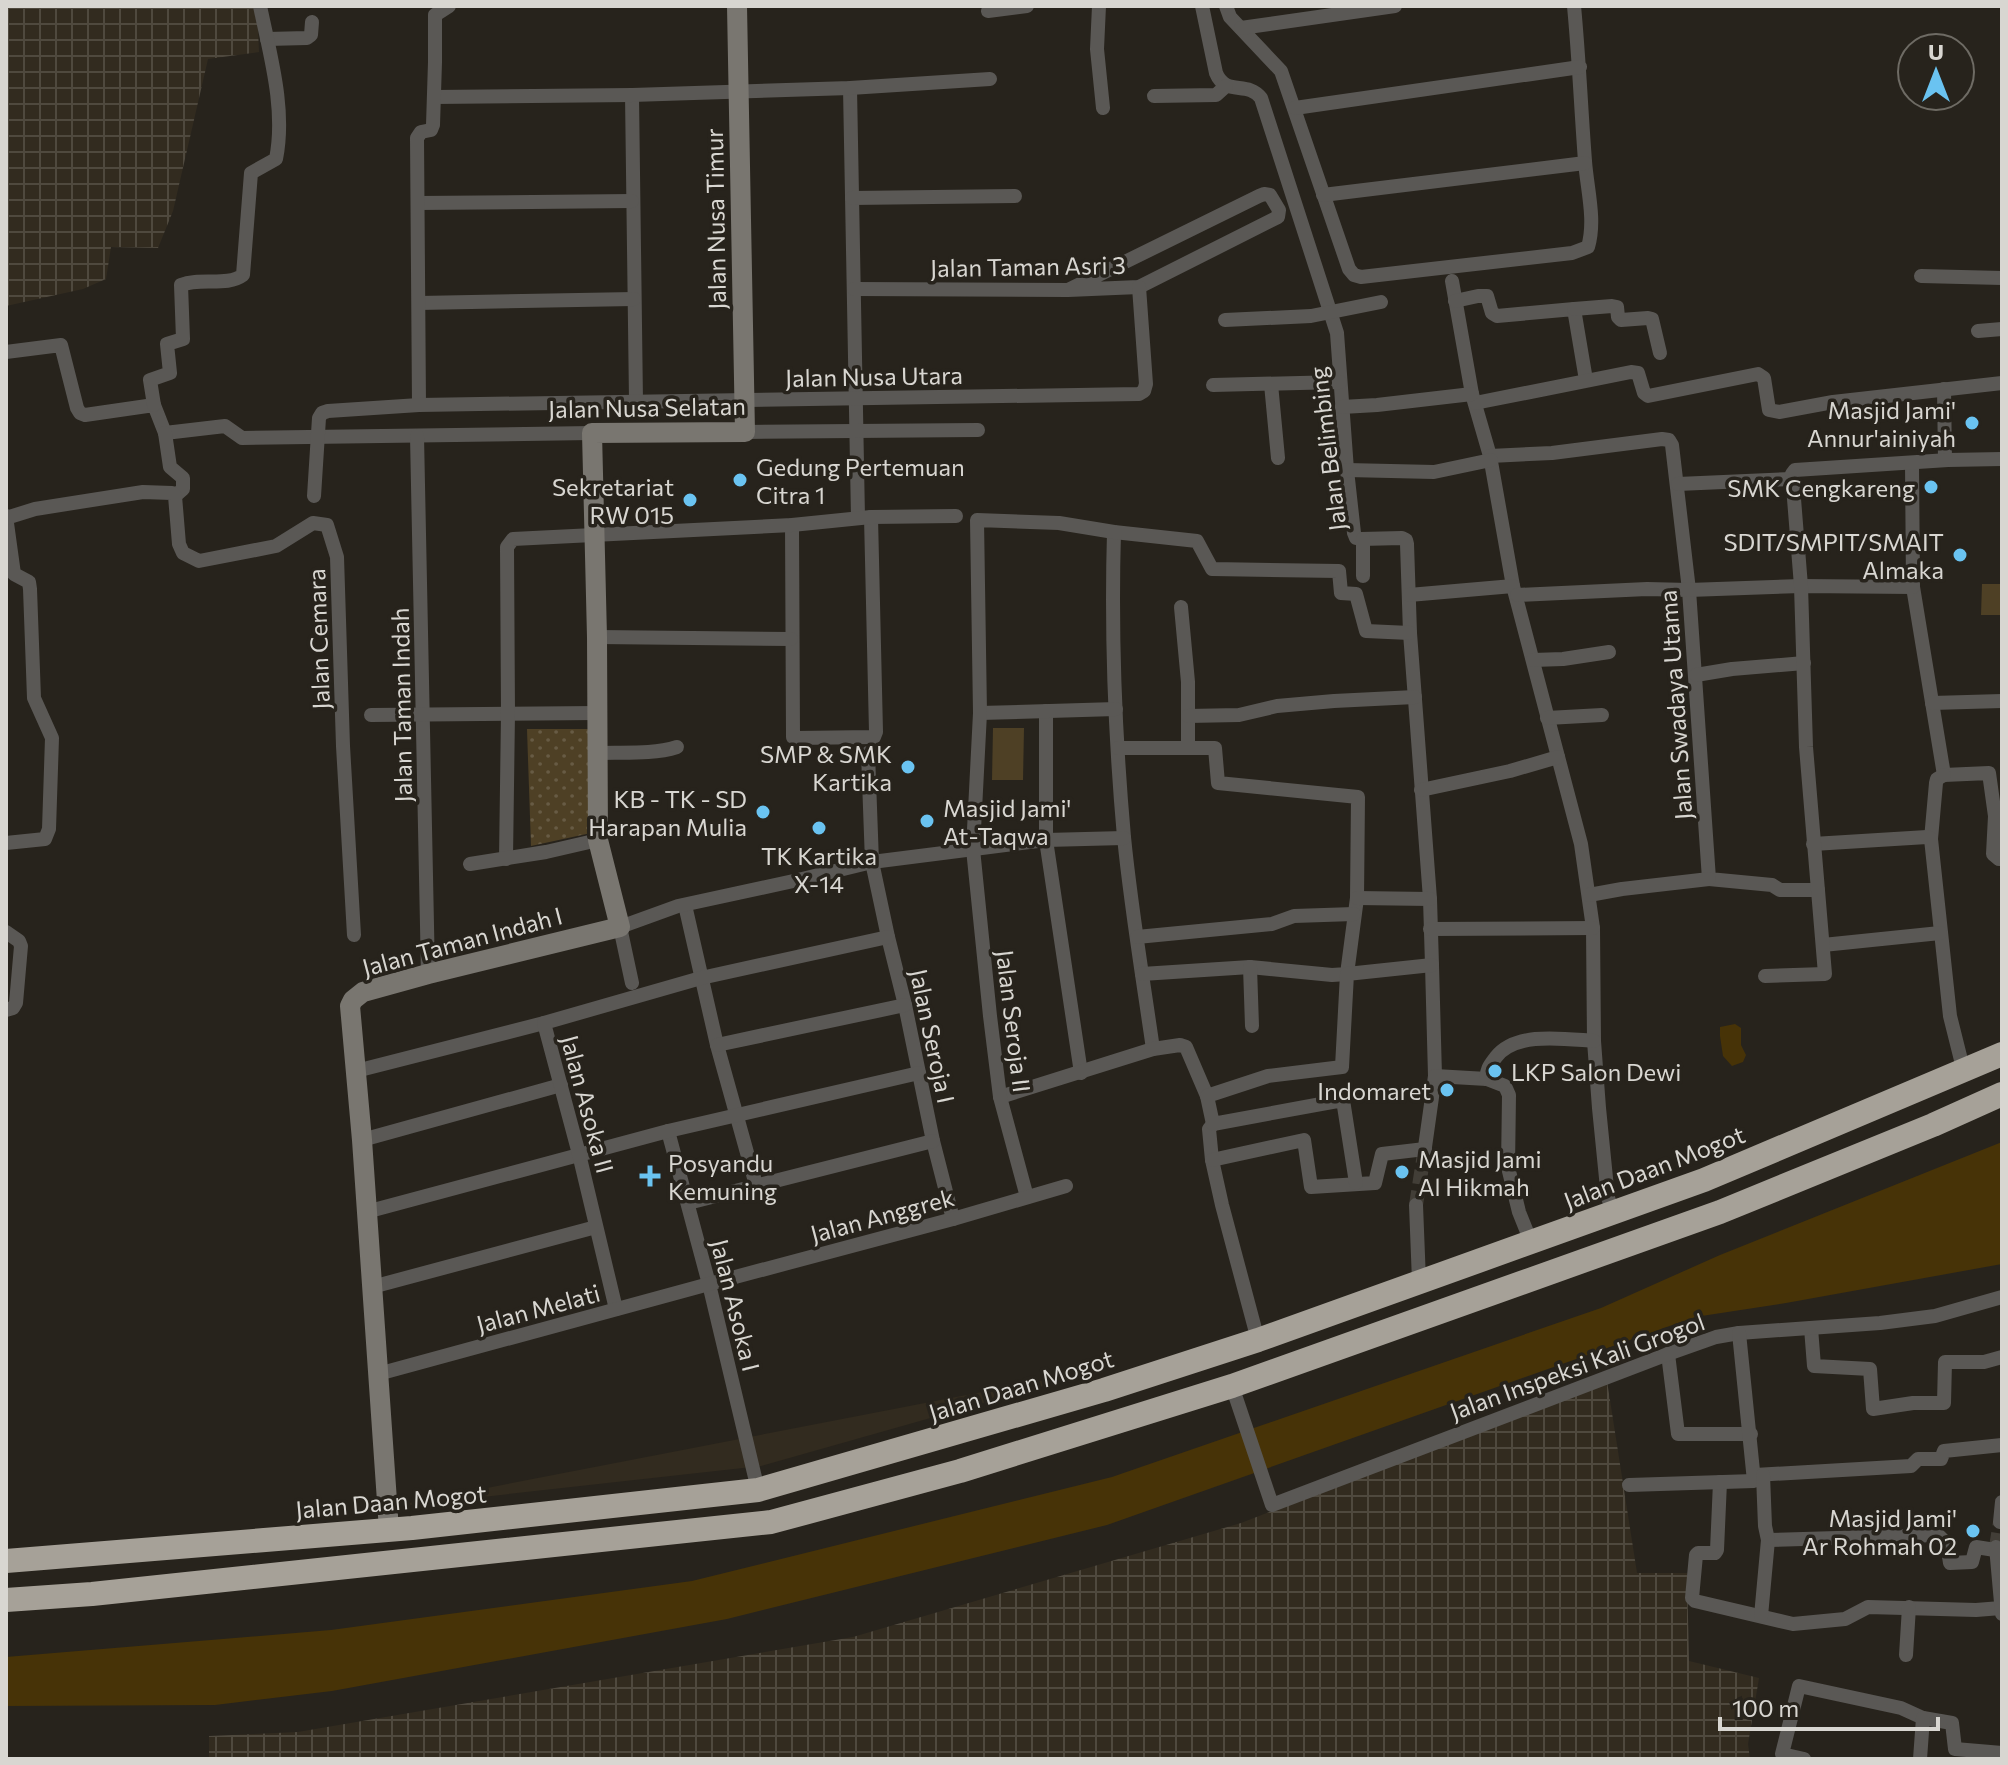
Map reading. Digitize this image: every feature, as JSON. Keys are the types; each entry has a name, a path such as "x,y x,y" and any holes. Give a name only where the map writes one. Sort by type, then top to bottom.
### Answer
{"highway":[{"name":"Jalan Daan Mogot","path":"6,1561 389,1530 758,1490 1104,1390 1258,1340 1704,1180 2002,1054"},
{"path":"6,1600 92,1594 771,1522 1234,1391 1720,1212 2002,1094"},
{"path":"1704,1180 1709,1199 1720,1212"},
{"path":"1665,1194 1677,1209 1679,1227"}],"street":[{"path":"6,843 45,839 49,829 52,738 34,698 29,582 14,574 6,518 35,509 143,492 172,493 175,496 183,489 183,478 170,467 165,433 154,405 150,380 170,373 167,344 183,339 181,285 236,280 243,275 251,173 276,159 279,142 277,102 260,6"},
{"path":"419,405 417,138 421,132 431,130 433,125 435,15 449,6"},
{"name":"Jalan Nusa Timur","path":"737,6 745,432"},
{"path":"988,11 1027,6"},
{"path":"1099,6 1097,49 1103,108"},
{"path":"1154,96 1216,95 1226,86 1216,73 1202,6"},
{"path":"1226,6 1230,17 1281,71 1349,269 1361,277 1572,253 1588,247 1592,234 1574,6"},
{"path":"1241,28 1395,6"},
{"path":"267,39 307,38 311,35 312,22"},
{"path":"1295,108 1580,67"},
{"path":"434,97 738,92 990,79"},
{"name":"Jalan Belimbing","path":"1226,86 1251,89 1261,98 1337,333 1354,533 1356,538 1363,539 1406,540 1430,899 1435,1076 1425,1152 1382,1154 1375,1183 1356,1183"},
{"path":"792,525 793,737 872,737 875,734 857,431 850,88"},
{"path":"632,95 636,401"},
{"path":"1323,195 1585,163"},
{"path":"1068,290 1259,196 1270,195 1279,210 1278,217 1139,287"},
{"path":"852,198 1015,196"},
{"path":"418,203 632,201"},
{"path":"1921,276 2002,278"},
{"path":"1452,281 1473,398 1491,458 1515,590 1581,844 1593,928 1594,1041 1608,1198 1614,1213"},
{"name":"Jalan Taman Asri 3","path":"854,289 1068,290 1139,287 1146,384 1139,394"},
{"path":"1455,301 1487,296 1492,313 1497,316 1617,307 1621,320 1652,319 1660,353"},
{"path":"419,303 634,299"},
{"path":"1225,320 1311,316 1381,302"},
{"path":"1574,309 1586,380"},
{"path":"1978,331 2002,329"},
{"path":"6,352 61,345 77,408 85,415 154,405"},
{"path":"1342,407 1473,398 1635,372 1648,396 1758,374 1764,378 1769,410 1779,412 1833,402 2002,383"},
{"path":"1213,385 1340,382"},
{"path":"1271,384 1278,458"},
{"path":"1944,389 1945,460"},
{"name":"Jalan Nusa Utara","path":"317,438 319,418 328,411 419,405 1139,394"},
{"name":"Jalan Nusa Selatan","path":"165,433 225,426 242,438 978,430"},
{"path":"592,433 598,840 632,983"},
{"name":"Jalan Taman Indah","path":"417,436 428,974"},
{"path":"314,496 317,438"},
{"name":"Jalan Swadaya Utama","path":"1491,458 1669,440 1672,445 1689,590 1709,879"},
{"path":"1347,470 1434,472 1491,458"},
{"path":"1765,976 1825,974 1806,747 1801,586 1791,479 1795,470 2002,459"},
{"path":"1912,464 1913,587 1944,775"},
{"path":"1678,484 1791,479"},
{"name":"Jalan Cemara","path":"175,496 179,544 183,553 199,561 276,546 313,523 327,525 337,557 343,746 354,935"},
{"path":"506,859 507,547 513,539 792,525 864,518 956,516"},
{"name":"Jalan Seroja II","path":"1027,1197 1000,1097 973,849 980,713 977,520 1059,523 1114,532"},
{"path":"1153,1049 1124,838 1116,709 1114,532 1197,541 1212,569 1339,571 1341,593 1356,594 1366,631 1410,633"},
{"path":"1363,539 1363,576"},
{"path":"1409,595 1515,590 1913,587"},
{"path":"1181,607 1188,682 1188,747"},
{"path":"597,637 791,639"},
{"path":"1533,660 1609,652"},
{"path":"1696,675 1804,663"},
{"path":"1188,716 1239,715 1277,706 1415,697"},
{"path":"1932,703 2002,701"},
{"path":"980,713 1116,709"},
{"path":"1046,711 1046,840 1081,1073"},
{"path":"371,715 597,713"},
{"path":"1547,718 1602,715"},
{"path":"596,753 666,751 677,747"},
{"path":"1118,748 1215,748 1218,783 1357,796 1357,898 1347,974 1342,1067 1268,1076 1207,1096"},
{"name":"Jalan Seroja I","path":"868,753 872,862 953,1219"},
{"path":"1421,790 1558,757"},
{"path":"1964,1072 1950,1016 1931,839 1937,779 1944,775 1996,773 1993,854 2002,859"},
{"path":"620,927 674,907 872,862 1046,840 1124,838"},
{"path":"1813,844 1931,839"},
{"path":"470,864 598,840"},
{"path":"1589,895 1709,879 1772,885 1780,890 1818,890"},
{"path":"1357,898 1430,899"},
{"path":"685,905 717,1045 756,1185"},
{"path":"1137,937 1272,924 1294,916 1354,914"},
{"name":"Jalan Taman Indah I","path":"389,1530 350,1006 363,992 620,927"},
{"path":"1430,929 1593,928"},
{"path":"6,932 21,943 11,1005"},
{"path":"1823,945 1940,933"},
{"name":"Jalan Asoka II","path":"616,1309 544,1023 701,978 888,937"},
{"path":"1142,974 1250,967 1332,975 1432,965"},
{"path":"1250,967 1252,1026"},
{"path":"717,1045 905,1005"},
{"path":"356,1071 544,1023"},
{"path":"1487,1079 1486,1070 1502,1049 1520,1042 1543,1038 1594,1041"},
{"path":"1000,1097 1153,1049 1180,1045 1186,1047 1207,1096 1213,1124"},
{"path":"366,1212 668,1131 919,1073"},
{"path":"1435,1076 1487,1079 1505,1086 1509,1095 1508,1167 1519,1212 1531,1242"},
{"path":"362,1140 561,1085"},
{"path":"1212,1160 1304,1140 1311,1187 1356,1183 1343,1100 1213,1124 1209,1129 1212,1160 1222,1205 1258,1340"},
{"name":"Jalan Asoka I","path":"668,1131 709,1284 758,1490"},
{"path":"688,1203 933,1141"},
{"name":"Jalan Anggrek","path":"709,1284 1066,1186"},
{"path":"1416,1205 1419,1281"},
{"path":"372,1287 596,1227"},
{"name":"Jalan Melati","path":"378,1374 709,1284"},
{"name":"Jalan Inspeksi Kali Grogol","path":"1234,1391 1271,1502 1716,1337 1935,1316 2002,1297"},
{"path":"1811,1328 1814,1366 1870,1369 1873,1409 1913,1403 1944,1403 1945,1362 1984,1362 2002,1357"},
{"path":"1739,1333 1768,1540 1761,1616"},
{"path":"1668,1354 1678,1434 1751,1434"},
{"path":"1629,1485 1754,1481 1759,1475 1911,1466 1918,1459 1941,1459 1944,1451 2002,1445"},
{"path":"1720,1482 1717,1550 1715,1553 1696,1555 1692,1598 1695,1601 1793,1624 1845,1619 1868,1607 2001,1612 1995,1549 1976,1547 1972,1562 1950,1563 1947,1544 1938,1535 1768,1540"},
{"path":"2000,1522 2002,1502"},
{"path":"1906,1655 1909,1607"},
{"path":"1804,1759 1782,1754 1799,1686 1901,1708 1923,1718 1952,1723 1955,1749 2002,1753"},
{"path":"1920,1759 1923,1718"}],"shaded area":[{"path":"6,6 257,6 259,52 208,59 173,211 158,248 111,247 106,279 83,289 6,306"},
{"path":"1982,584 2002,584 2002,615 1981,615"},
{"path":"993,728 1024,728 1023,780 992,780"},
{"path":"527,729 590,729 591,833 531,846"},
{"path":"1735,1024 1741,1028 1741,1045 1746,1055 1743,1062 1732,1066 1723,1056 1720,1027"},
{"path":"2002,1142 2002,1264 1695,1317 1107,1525 727,1619 332,1691 215,1705 6,1706 6,1657 331,1630 692,1581 1112,1477 1601,1308 1720,1255"},
{"path":"1111,1367 761,1466 383,1508"},
{"path":"1607,1381 1637,1573 1687,1573 1689,1661 1759,1678 1748,1744 1750,1759 209,1759 209,1736 298,1732 853,1637 1241,1523"}],"tunnel":[{"path":"1416,1205 1424,1154"},
{"path":"1996,1547 2000,1522"}],"place":[{"name":"Masjid Jami' Annur'ainiyah","path":"1972,423"},
{"name":"Gedung Pertemuan Citra 1","path":"740,480"},
{"name":"SMK Cengkareng","path":"1931,487"},
{"name":"Sekretariat RW 015","path":"690,500"},
{"name":"SDIT/SMPIT/SMAIT Almaka","path":"1960,555"},
{"name":"SMP & SMK Kartika","path":"908,767"},
{"name":"KB - TK - SD Harapan Mulia","path":"763,812"},
{"name":"Masjid Jami' At-Taqwa","path":"927,821"},
{"name":"TK Kartika X-14","path":"819,828"},
{"name":"LKP Salon Dewi","path":"1495,1071"},
{"name":"Indomaret","path":"1447,1090"},
{"name":"Masjid Jami Al Hikmah","path":"1402,1172"},
{"name":"Posyandu Kemuning","path":"650,1176"},
{"name":"Masjid Jami' Ar Rohmah 02","path":"1973,1531"}]}
